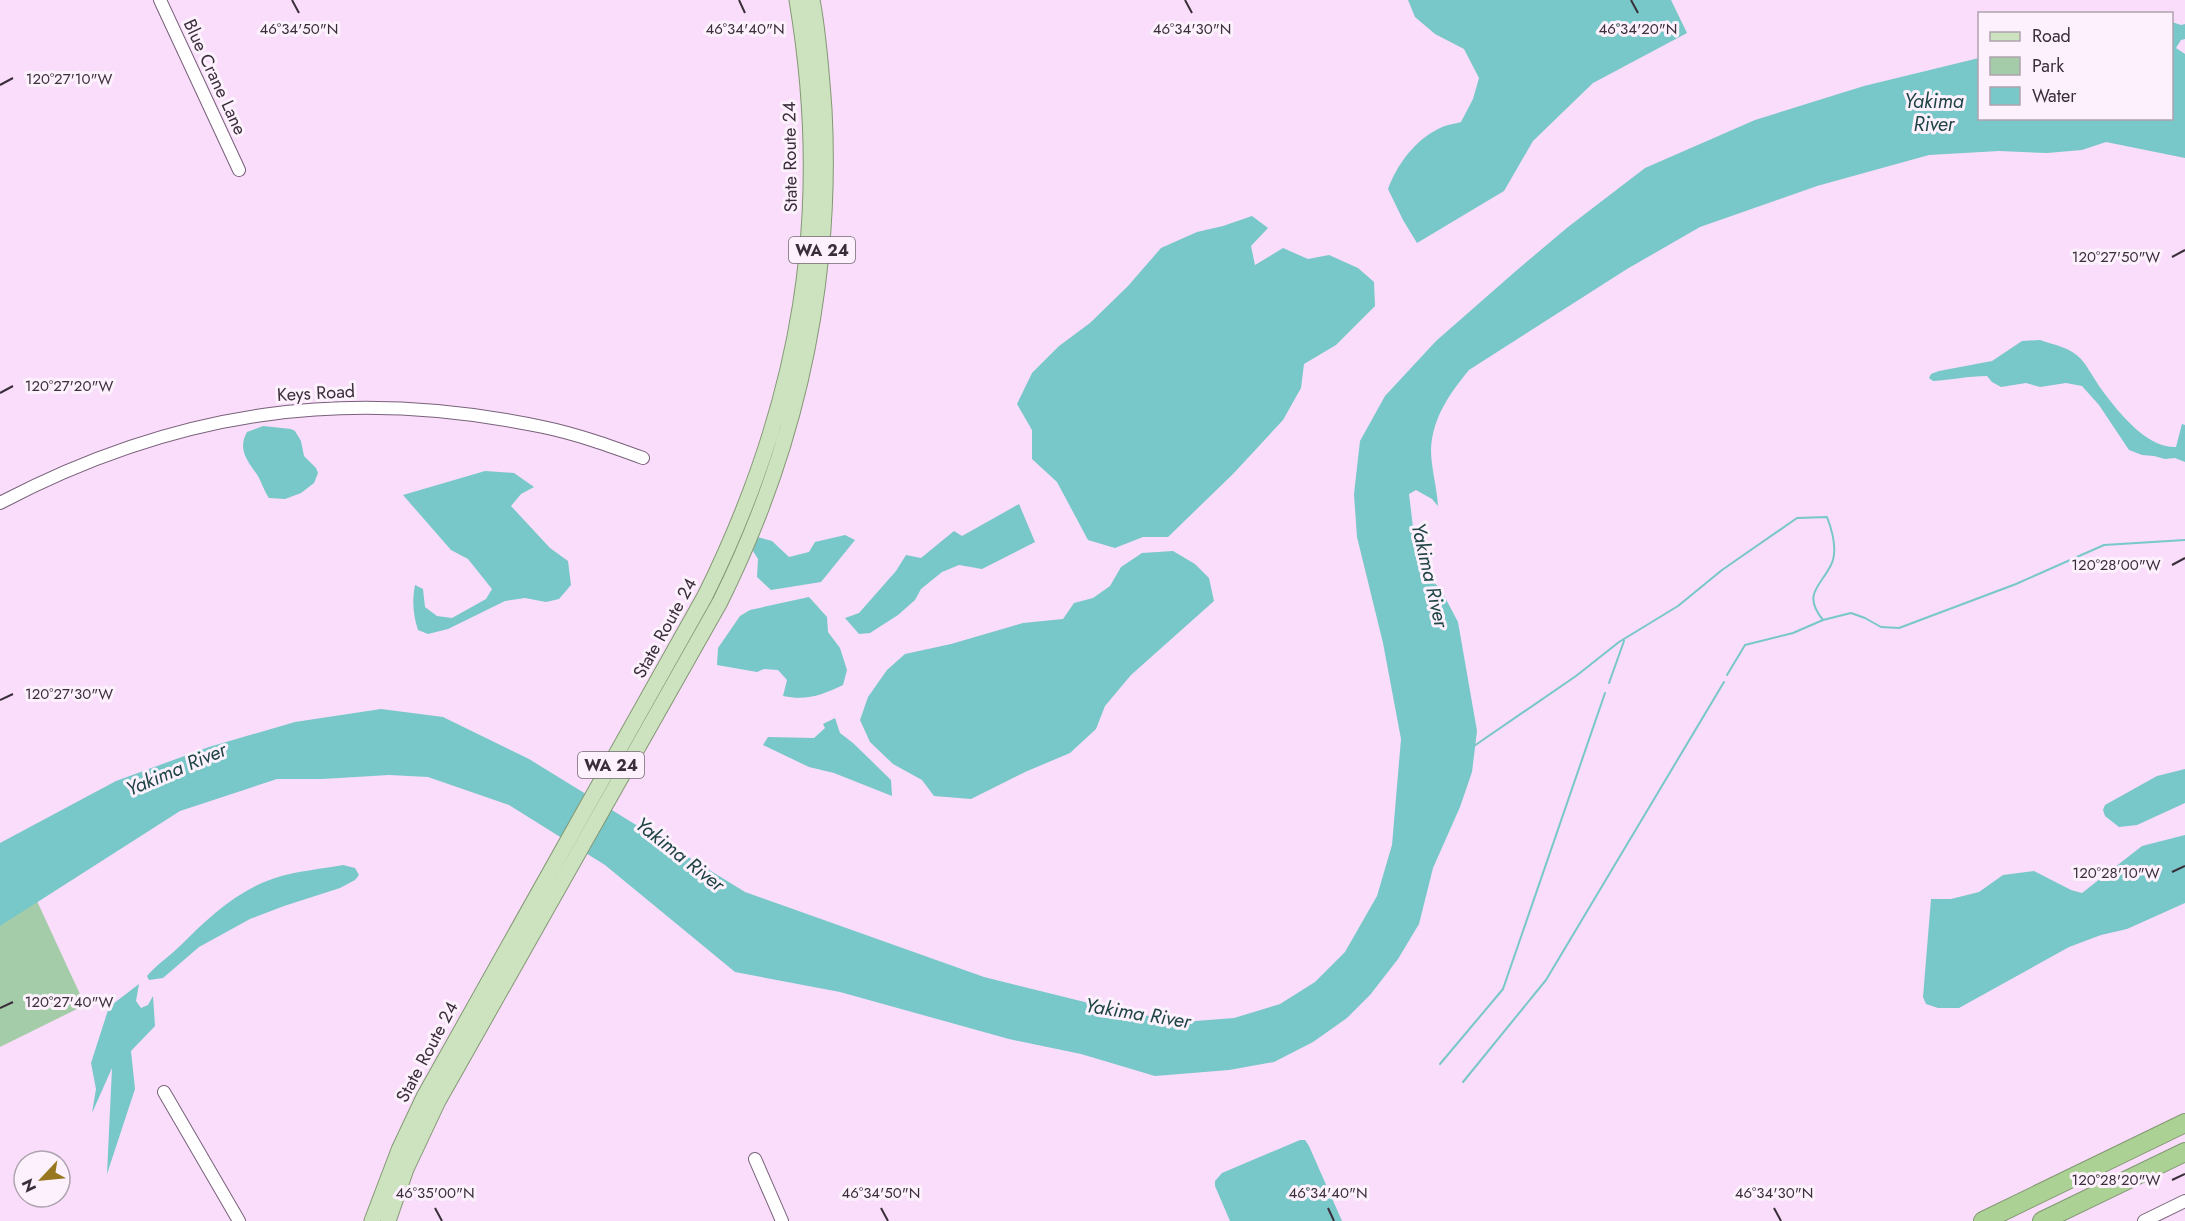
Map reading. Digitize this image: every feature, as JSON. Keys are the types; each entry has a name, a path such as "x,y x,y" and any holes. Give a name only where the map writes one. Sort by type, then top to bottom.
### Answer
{"highway":[{"path":"1983,1221 2185,1123"},
{"path":"2042,1221 2185,1152"}],"main road":[{"name":"State Route 24","path":"372,1221 399,1150 720,602 760,491 784,388 805,279 810,228 811,149 808,83 797,0"},
{"name":"State Route 24","path":"760,491 782,450 804,368 822,257 825,214 825,132 820,54 812,0"},
{"name":"State Route 24","path":"388,1221 420,1137 463,1041"}],"street":[{"name":"Blue Crane Lane","path":"159,0 239,170"},
{"name":"Keys Road","path":"0,503 36,484 122,449 174,433 225,421 304,410 381,407 470,414 544,427 589,439 643,458"},
{"path":"164,1092 239,1221"},
{"path":"755,1159 782,1221"},
{"path":"2144,1221 2185,1201"}],"green space":[{"path":"12,847 85,1005 0,1047 0,854"}],"water":[{"path":"1408,0 1671,0 1687,33 1593,83 1533,141 1504,191 1417,243 1388,189 1407,154 1421,140 1441,128 1461,122 1473,99 1479,78 1464,49 1435,34 1415,17"},
{"name":"Yakima River","path":"2173,22 2185,24 2185,39 2181,40 2176,48 2185,54 2185,158 2106,142 2082,150 2047,153 1999,151 1929,155 1817,186 1700,227 1627,269 1469,370 1443,407 1432,438 1431,457 1438,506 1432,499 1416,490 1409,494 1413,527 1424,574 1440,588 1458,622 1477,731 1472,772 1460,807 1433,868 1419,924 1398,959 1370,995 1347,1018 1313,1042 1274,1062 1229,1070 1155,1076 1081,1054 1009,1039 840,992 735,972 605,865 509,805 428,777 389,775 277,779 180,811 0,926 0,843 116,781 209,747 295,722 381,709 443,717 529,759 745,892 984,977 1121,1011 1183,1022 1234,1018 1280,1004 1315,982 1345,952 1377,896 1392,845 1401,739 1383,643 1357,537 1354,494 1360,441 1385,396 1436,341 1568,227 1645,168 1755,120 1864,86 1978,58 1978,120 2173,120"},
{"path":"1252,216 1268,228 1251,246 1255,265 1283,248 1308,259 1329,255 1358,268 1374,282 1375,306 1336,345 1304,364 1301,388 1283,420 1233,474 1168,537 1143,537 1115,548 1088,540 1057,482 1032,459 1032,430 1017,404 1032,373 1059,346 1090,323 1128,286 1161,248 1197,232"},
{"path":"2040,340 2077,355 2122,415 2154,441 2165,446 2176,447 2182,424 2185,425 2185,462 2175,458 2165,459 2142,455 2129,450 2099,405 2082,386 2066,383 2040,387 2026,383 2001,387 1987,376 1933,381 1929,378 1931,374 1939,371 1992,361 2022,341"},
{"path":"263,426 291,429 301,441 304,456 318,473 314,483 301,493 285,499 269,498 267,495 243,450 247,432"},
{"path":"485,471 514,473 534,487 521,494 511,506 550,548 568,561 571,585 559,599 546,602 525,598 505,601 448,629 428,634 418,630 416,624 413,602 415,585 423,589 425,607 437,616 452,618 486,599 492,589 468,559 451,550 403,495"},
{"path":"1019,504 1035,542 982,569 959,565 942,572 921,589 915,600 898,615 870,633 859,634 845,618 859,613 896,571 906,555 921,558 954,531 962,536"},
{"path":"845,535 855,540 821,582 771,590 757,577 758,559 753,551 757,537 772,541 789,557 809,552 815,542"},
{"path":"1173,551 1195,564 1209,578 1214,601 1131,675 1105,706 1096,729 1070,753 971,799 934,796 922,780 893,764 870,742 860,720 868,697 887,670 905,654 951,644 1023,623 1063,619 1074,603 1093,598 1110,586 1121,567 1142,553"},
{"path":"809,597 827,617 828,632 840,648 847,670 843,685 814,696 800,698 783,696 787,680 778,670 764,669 757,672 717,665 718,648 740,616 750,610"},
{"path":"835,718 840,733 891,780 892,796 834,773 809,767 763,745 768,737 814,738 825,728 823,724"},
{"path":"2185,769 2185,803 2137,825 2119,827 2105,816 2103,810 2105,805 2157,776"},
{"path":"2185,835 2185,903 2127,929 2101,935 2069,947 1959,1008 1938,1008 1926,1004 1923,997 1931,899 1951,899 1979,892 2003,875 2034,871 2071,890 2082,893 2142,846"},
{"path":"343,865 355,868 359,875 355,880 340,888 250,919 199,947 163,978 149,980 147,976 150,972 236,897 275,878"},
{"path":"139,984 136,1001 141,1008 148,1005 153,996 155,1026 131,1051 135,1089 107,1174 112,1068 92,1113 96,1089 91,1063 109,1007"},
{"path":"1300,1140 1305,1140 1309,1146 1342,1221 1230,1221 1215,1181 1222,1173"}],"waterway":[{"path":"1474,746 1576,676 1619,642 1678,606 1722,570 1797,518 1827,517 1832,534 1833,559 1813,597 1817,611 1823,620 1851,613 1881,627 1899,628 2016,584 2104,545 2185,540"},
{"path":"1727,675 1745,645 1793,633 1823,620"},
{"path":"1609,683 1624,641"},
{"path":"1463,1082 1546,980 1724,682"},
{"path":"1440,1064 1503,989 1605,693"}]}
